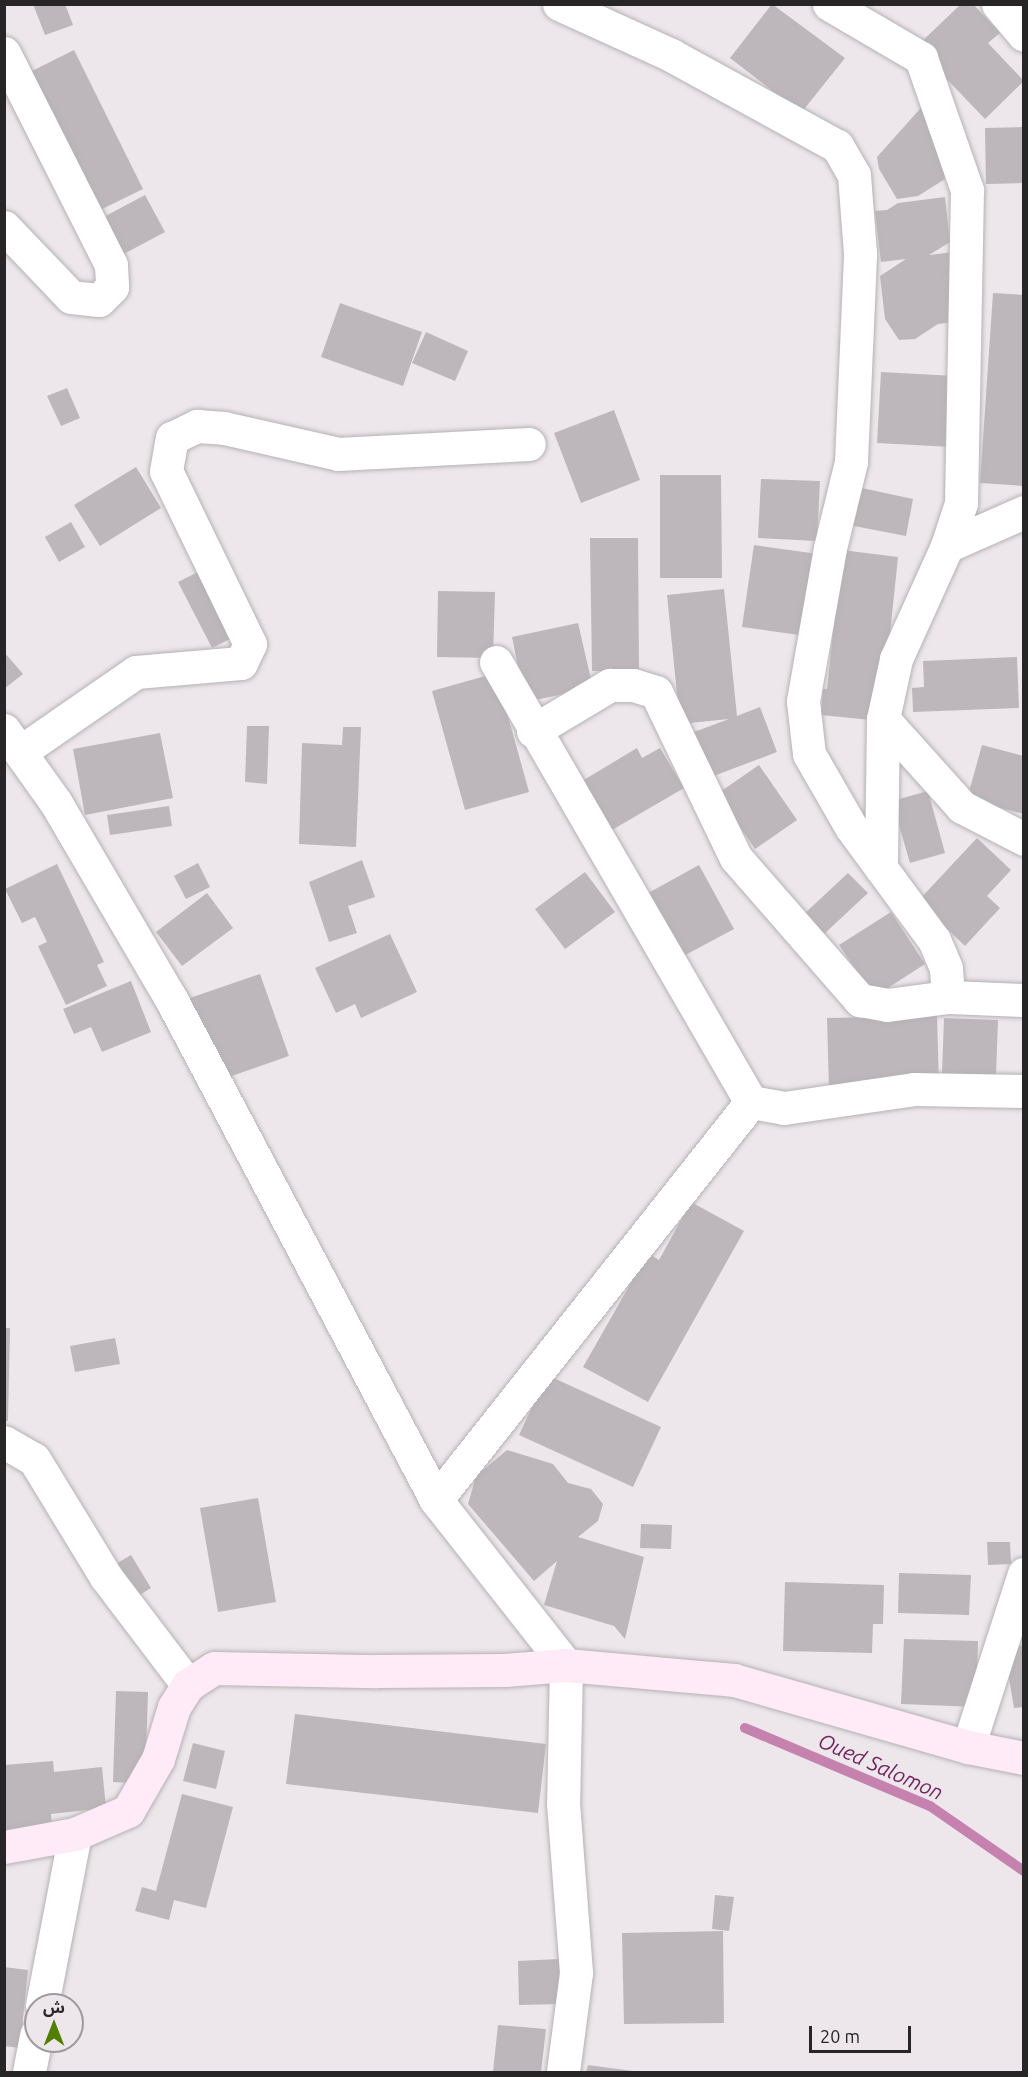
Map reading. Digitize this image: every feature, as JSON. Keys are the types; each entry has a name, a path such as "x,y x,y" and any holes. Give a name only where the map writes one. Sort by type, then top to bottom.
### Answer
{"street":[{"path":"559,4 671,55 837,146 854,175 860,253 851,462 830,548 803,701 809,754 851,827 934,940 946,968 948,997"},
{"path":"829,4 921,58 967,190 961,502 947,546 896,659 883,719 881,868"},
{"path":"998,4 1023,35"},
{"path":"4,53 111,265 112,288 99,300 71,297 4,227"},
{"path":"528,444 338,454 224,428 197,426 172,438 166,471 250,644 241,663 136,672 12,741 56,803 170,997 436,1500 567,1665 563,1803 576,1973 563,2073"},
{"path":"947,546 1023,512"},
{"path":"496,662 533,731 750,1101 784,1108 914,1089 1023,1091"},
{"path":"533,731 609,685 633,685 656,692 736,858 860,1000 887,1005 948,997 1023,1000"},
{"path":"883,719 962,807 1023,839"},
{"path":"436,1500 750,1101"},
{"path":"4,1442 34,1459 106,1577 188,1685"},
{"path":"968,1747 1023,1574"},
{"path":"4,1847 75,1834 128,1811 158,1759 174,1707 188,1685 214,1668 377,1671 505,1670 567,1665 734,1680 968,1747 1023,1758"},
{"path":"44,1993 75,1834"},
{"path":"29,2073 33,2053"}],"building":[{"path":"33,4 65,4 73,25 45,35"},
{"path":"772,4 845,58 801,113 730,58"},
{"path":"961,4 973,4 1000,33 988,43 1024,81 985,119 916,47"},
{"path":"74,50 143,189 92,214 24,75"},
{"path":"927,101 938,119 945,179 918,196 897,199 879,169 877,157"},
{"path":"1024,127 1024,183 986,184 985,128"},
{"path":"145,195 165,232 120,256 100,219"},
{"path":"945,197 950,242 929,255 954,252 962,321 938,324 915,339 899,340 885,319 880,276 906,259 881,262 875,211 887,210 898,203"},
{"path":"993,293 1024,295 1024,486 980,483"},
{"path":"340,303 422,332 403,386 321,357"},
{"path":"426,332 468,351 455,381 412,363"},
{"path":"881,372 955,376 951,447 877,443"},
{"path":"67,388 80,418 61,426 47,396"},
{"path":"614,410 640,480 581,503 554,433"},
{"path":"136,467 161,508 100,546 74,505"},
{"path":"660,475 721,475 722,578 660,578"},
{"path":"761,479 820,481 817,541 758,538"},
{"path":"857,487 913,499 906,536 849,525"},
{"path":"71,522 85,547 59,562 45,537"},
{"path":"590,538 638,538 639,671 592,671"},
{"path":"754,545 818,554 806,636 742,627"},
{"path":"842,550 898,557 881,721 821,715 823,689 827,689"},
{"path":"202,570 236,636 212,648 178,582"},
{"path":"724,589 737,716 760,707 777,752 711,777 694,732 729,719 680,724 667,595"},
{"path":"438,591 495,592 493,658 437,657"},
{"path":"578,623 593,688 525,702 512,637"},
{"path":"4,652 23,674 4,689"},
{"path":"1017,657 1019,708 913,712 912,688 924,687 923,661"},
{"path":"496,673 529,792 465,810 432,691"},
{"path":"247,726 269,726 267,784 245,782"},
{"path":"343,727 361,727 356,847 299,844 302,743 342,745"},
{"path":"160,733 173,798 85,815 73,749"},
{"path":"982,745 1024,756 1024,814 967,799"},
{"path":"637,748 642,758 660,748 684,788 612,830 582,781"},
{"path":"759,765 797,820 755,849 717,794"},
{"path":"928,791 945,853 910,863 892,801"},
{"path":"169,806 172,826 110,835 107,815"},
{"path":"977,838 1011,870 987,896 1000,908 965,946 918,901"},
{"path":"362,860 375,897 348,906 357,933 329,942 309,882"},
{"path":"198,863 210,887 186,899 174,876"},
{"path":"57,864 104,962 97,965 107,986 66,1005 38,946 47,942 35,917 22,923 5,889"},
{"path":"699,865 734,929 676,960 641,897"},
{"path":"585,872 615,912 565,949 535,909"},
{"path":"848,873 868,893 823,935 804,914"},
{"path":"207,893 233,928 182,966 156,932"},
{"path":"891,912 925,964 874,997 839,945"},
{"path":"390,934 417,992 361,1018 355,1004 336,1013 315,968"},
{"path":"260,974 289,1056 215,1082 187,999"},
{"path":"131,981 151,1032 102,1052 91,1027 74,1034 63,1009"},
{"path":"937,1016 939,1087 829,1090 827,1018"},
{"path":"944,1018 998,1020 996,1075 942,1074"},
{"path":"691,1202 744,1231 648,1402 583,1367 648,1253 659,1260"},
{"path":"4,1328 10,1328 8,1421 4,1421"},
{"path":"115,1338 120,1364 75,1372 70,1346"},
{"path":"547,1375 661,1427 633,1487 519,1435"},
{"path":"507,1450 553,1464 568,1483 591,1489 603,1504 598,1521 578,1537 644,1557 625,1639 614,1626 544,1605 557,1561 534,1581 468,1504 476,1476"},
{"path":"258,1498 276,1602 218,1612 200,1508"},
{"path":"641,1524 672,1525 671,1549 640,1548"},
{"path":"987,1542 1010,1542 1011,1564 988,1565"},
{"path":"131,1555 151,1588 133,1599 114,1565"},
{"path":"899,1573 971,1575 969,1615 898,1613"},
{"path":"785,1582 884,1585 883,1624 873,1624 872,1653 783,1651"},
{"path":"904,1639 978,1641 976,1707 901,1704"},
{"path":"1024,1645 1024,1707 1014,1708 1004,1648"},
{"path":"116,1691 148,1692 145,1784 113,1782"},
{"path":"295,1714 546,1744 538,1813 286,1784"},
{"path":"193,1743 225,1751 216,1789 183,1781"},
{"path":"53,1761 54,1772 102,1767 106,1808 51,1814 52,1831 4,1835 4,1765"},
{"path":"182,1794 233,1807 206,1908 174,1900 169,1920 135,1911 142,1887 156,1891"},
{"path":"715,1895 734,1897 729,1931 712,1929"},
{"path":"723,1931 724,2023 624,2024 622,1933"},
{"path":"559,1959 561,2004 519,2005 518,1961"},
{"path":"4,1967 28,1970 20,2048 4,2046"},
{"path":"498,2025 546,2029 541,2072 493,2072"},
{"path":"588,2065 633,2071 633,2072 586,2072"}],"waterway":[{"name":"Oued Salomon","path":"745,1728 930,1806 1024,1871"}]}
